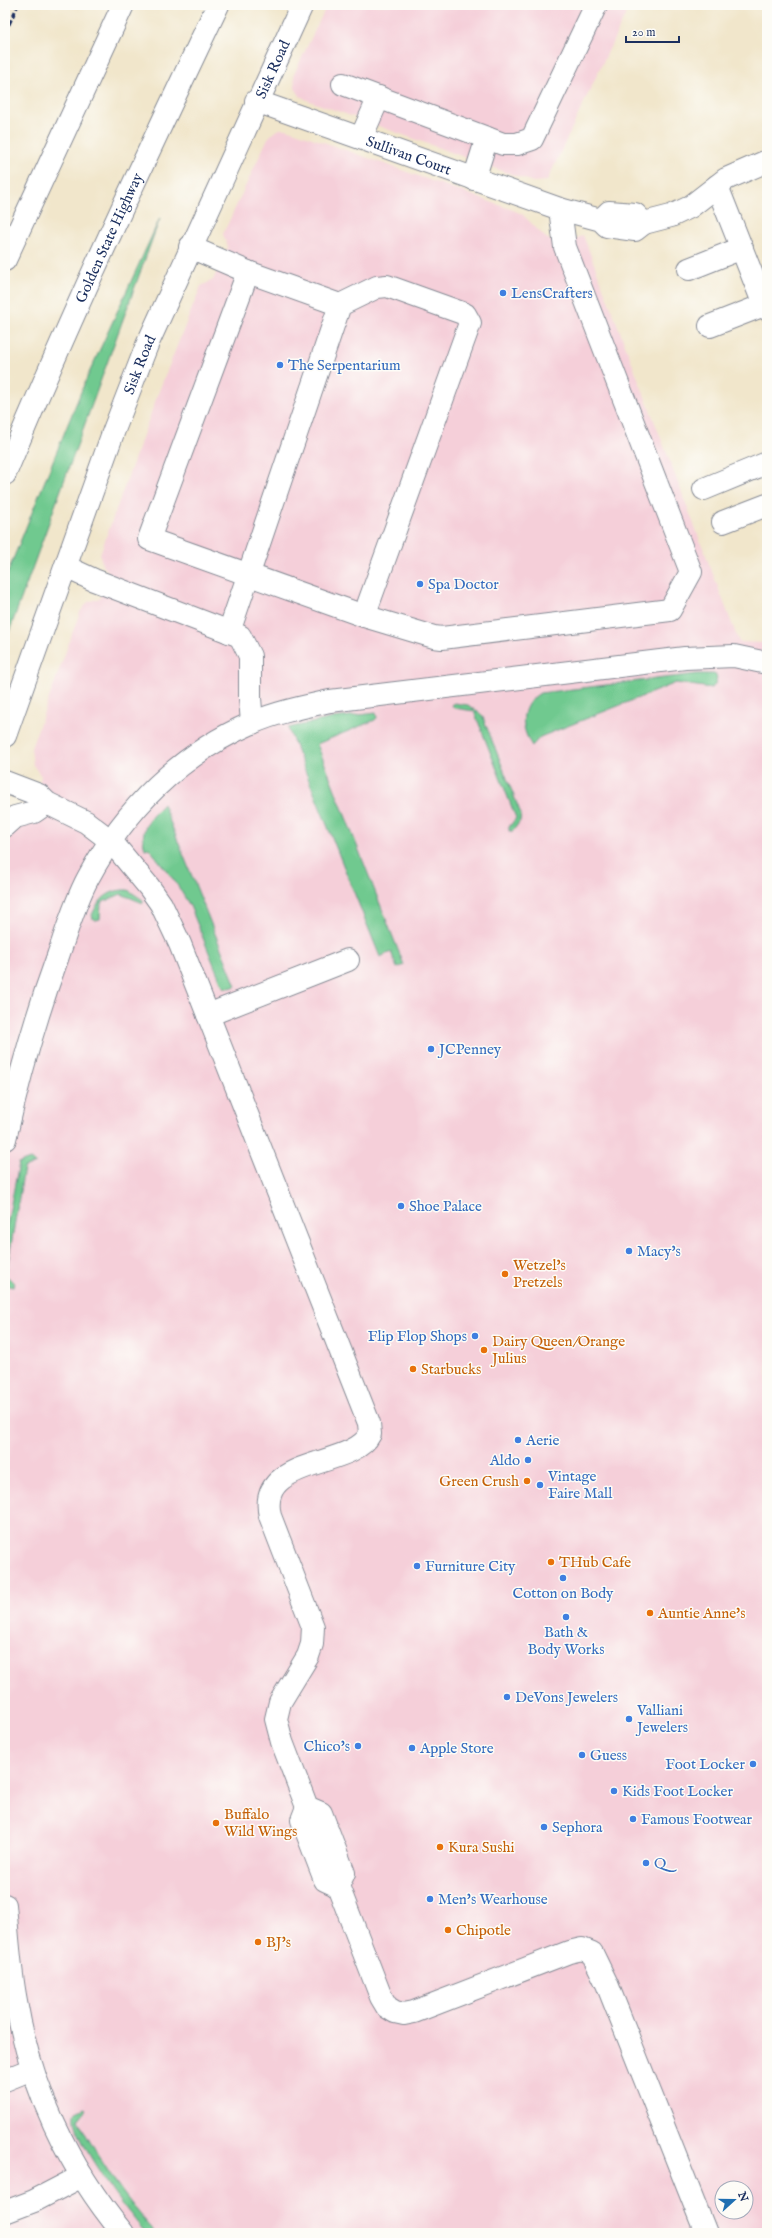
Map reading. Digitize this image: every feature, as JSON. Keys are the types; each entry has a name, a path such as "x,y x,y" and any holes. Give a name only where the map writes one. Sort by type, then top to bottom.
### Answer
{"main road":[{"path":"5,260 123,5"},
{"name":"Golden State Highway","path":"5,474 37,397 160,125 218,5"},
{"name":"Sisk Road","path":"5,736 114,430 147,345 256,101 302,5"},
{"path":"343,84 503,144 517,144 532,139 596,5"},
{"path":"361,138 379,97"},
{"name":"Sullivan Court","path":"256,101 560,209 601,220 607,226 635,230 644,223 670,216 690,207 726,179 767,161"},
{"path":"474,179 487,138"},
{"path":"710,326 765,307 717,186"},
{"path":"248,272 149,539 364,616 442,638 670,610 691,572 565,247 560,209"},
{"path":"190,247 248,272 340,305"},
{"path":"689,269 742,248"},
{"path":"229,632 340,305 377,287 387,286 465,314 470,323 364,616"},
{"path":"704,489 767,463"},
{"path":"723,522 767,505"},
{"path":"66,567 94,580 240,636 250,656 250,698 252,723"},
{"path":"5,1139 11,1084 74,911 88,879 123,822 149,793 172,771 220,740 252,723 277,714 330,701 631,664 710,656 734,656 767,662"},
{"path":"5,782 39,795 47,803 86,822 111,841 138,872 161,904 180,944 328,1316 371,1429 368,1438 359,1446 286,1475 275,1488 269,1502 270,1516 312,1627 312,1644 308,1656 280,1702 276,1719 282,1742 307,1807 302,1820 325,1880 338,1886 381,1997 387,2007 395,2012 404,2014 430,2007 569,1952 582,1949 592,1953 604,1978 706,2233"},
{"path":"5,826 15,817 34,812 47,803"},
{"path":"208,1015 348,960"},
{"path":"5,1905 16,2002 32,2069 58,2131 82,2176 123,2233"},
{"path":"5,2080 32,2069"},
{"path":"5,2212 34,2201 82,2176"}],"shaded area":[{"path":"327,5 630,5 547,181 533,182 307,100 300,96 295,88 294,74"},
{"path":"280,129 287,129 513,210 522,214 546,238 555,242 574,240 583,235 739,642 767,643 767,2233 5,2233 5,851 10,837 18,827 29,821 41,776 33,765 31,748 80,612 88,602 100,598 108,571 102,565 100,554 159,391 201,286 213,280 228,247 223,234 268,138"}],"green space":[{"path":"160,218 5,643 5,579 85,382"},
{"path":"697,674 715,674 717,678 715,685 711,688 676,683 540,737 532,746 525,732 525,710 533,698 540,693"},
{"path":"454,703 468,705 482,715 521,814 520,821 513,831 509,831 509,827 516,818 474,711 454,708 452,705"},
{"path":"376,713 377,718 375,720 317,744 404,965 397,968 391,952 380,957 288,728 333,718"},
{"path":"163,804 236,986 230,988 223,987 190,906 176,883 149,848 145,849 143,836 147,824"},
{"path":"128,890 143,900 143,903 121,894 101,903 100,919 93,919 92,915 101,900 115,891"},
{"path":"30,1159 36,1163 24,1168 6,1275 15,1284 13,1287 5,1285 5,1235 19,1163"},
{"path":"85,2107 86,2110 78,2120 86,2135 123,2193 156,2233 146,2233 138,2224 101,2174 89,2154 80,2137 75,2122 76,2111"}],"railway":[{"path":"5,33 18,5"}],"place":[{"name":"LensCrafters","path":"503,293"},
{"name":"The Serpentarium","path":"280,365"},
{"name":"Spa Doctor","path":"420,584"},
{"name":"JCPenney","path":"431,1049"},
{"name":"Shoe Palace","path":"401,1206"},
{"name":"Macy's","path":"629,1251"},
{"name":"Wetzel's Pretzels","path":"505,1274"},
{"name":"Flip Flop Shops","path":"475,1336"},
{"name":"Dairy Queen/Orange Julius","path":"484,1350"},
{"name":"Starbucks","path":"413,1369"},
{"name":"Aerie","path":"518,1440"},
{"name":"Aldo","path":"528,1460"},
{"name":"Green Crush","path":"527,1481"},
{"name":"Vintage Faire Mall","path":"540,1485"},
{"name":"THub Cafe","path":"551,1562"},
{"name":"Furniture City","path":"417,1566"},
{"name":"Cotton on Body","path":"563,1578"},
{"name":"Auntie Anne's","path":"650,1613"},
{"name":"Bath & Body Works","path":"566,1617"},
{"name":"DeVons Jewelers","path":"507,1697"},
{"name":"Valliani Jewelers","path":"629,1719"},
{"name":"Chico's","path":"358,1746"},
{"name":"Apple Store","path":"412,1748"},
{"name":"Guess","path":"582,1755"},
{"name":"Foot Locker","path":"753,1764"},
{"name":"Kids Foot Locker","path":"614,1791"},
{"name":"Famous Footwear","path":"633,1819"},
{"name":"Buffalo Wild Wings","path":"216,1823"},
{"name":"Sephora","path":"544,1827"},
{"name":"Kura Sushi","path":"440,1847"},
{"name":"Q","path":"646,1863"},
{"name":"Men's Wearhouse","path":"430,1899"},
{"name":"Chipotle","path":"448,1930"},
{"name":"BJ's","path":"258,1942"}]}
